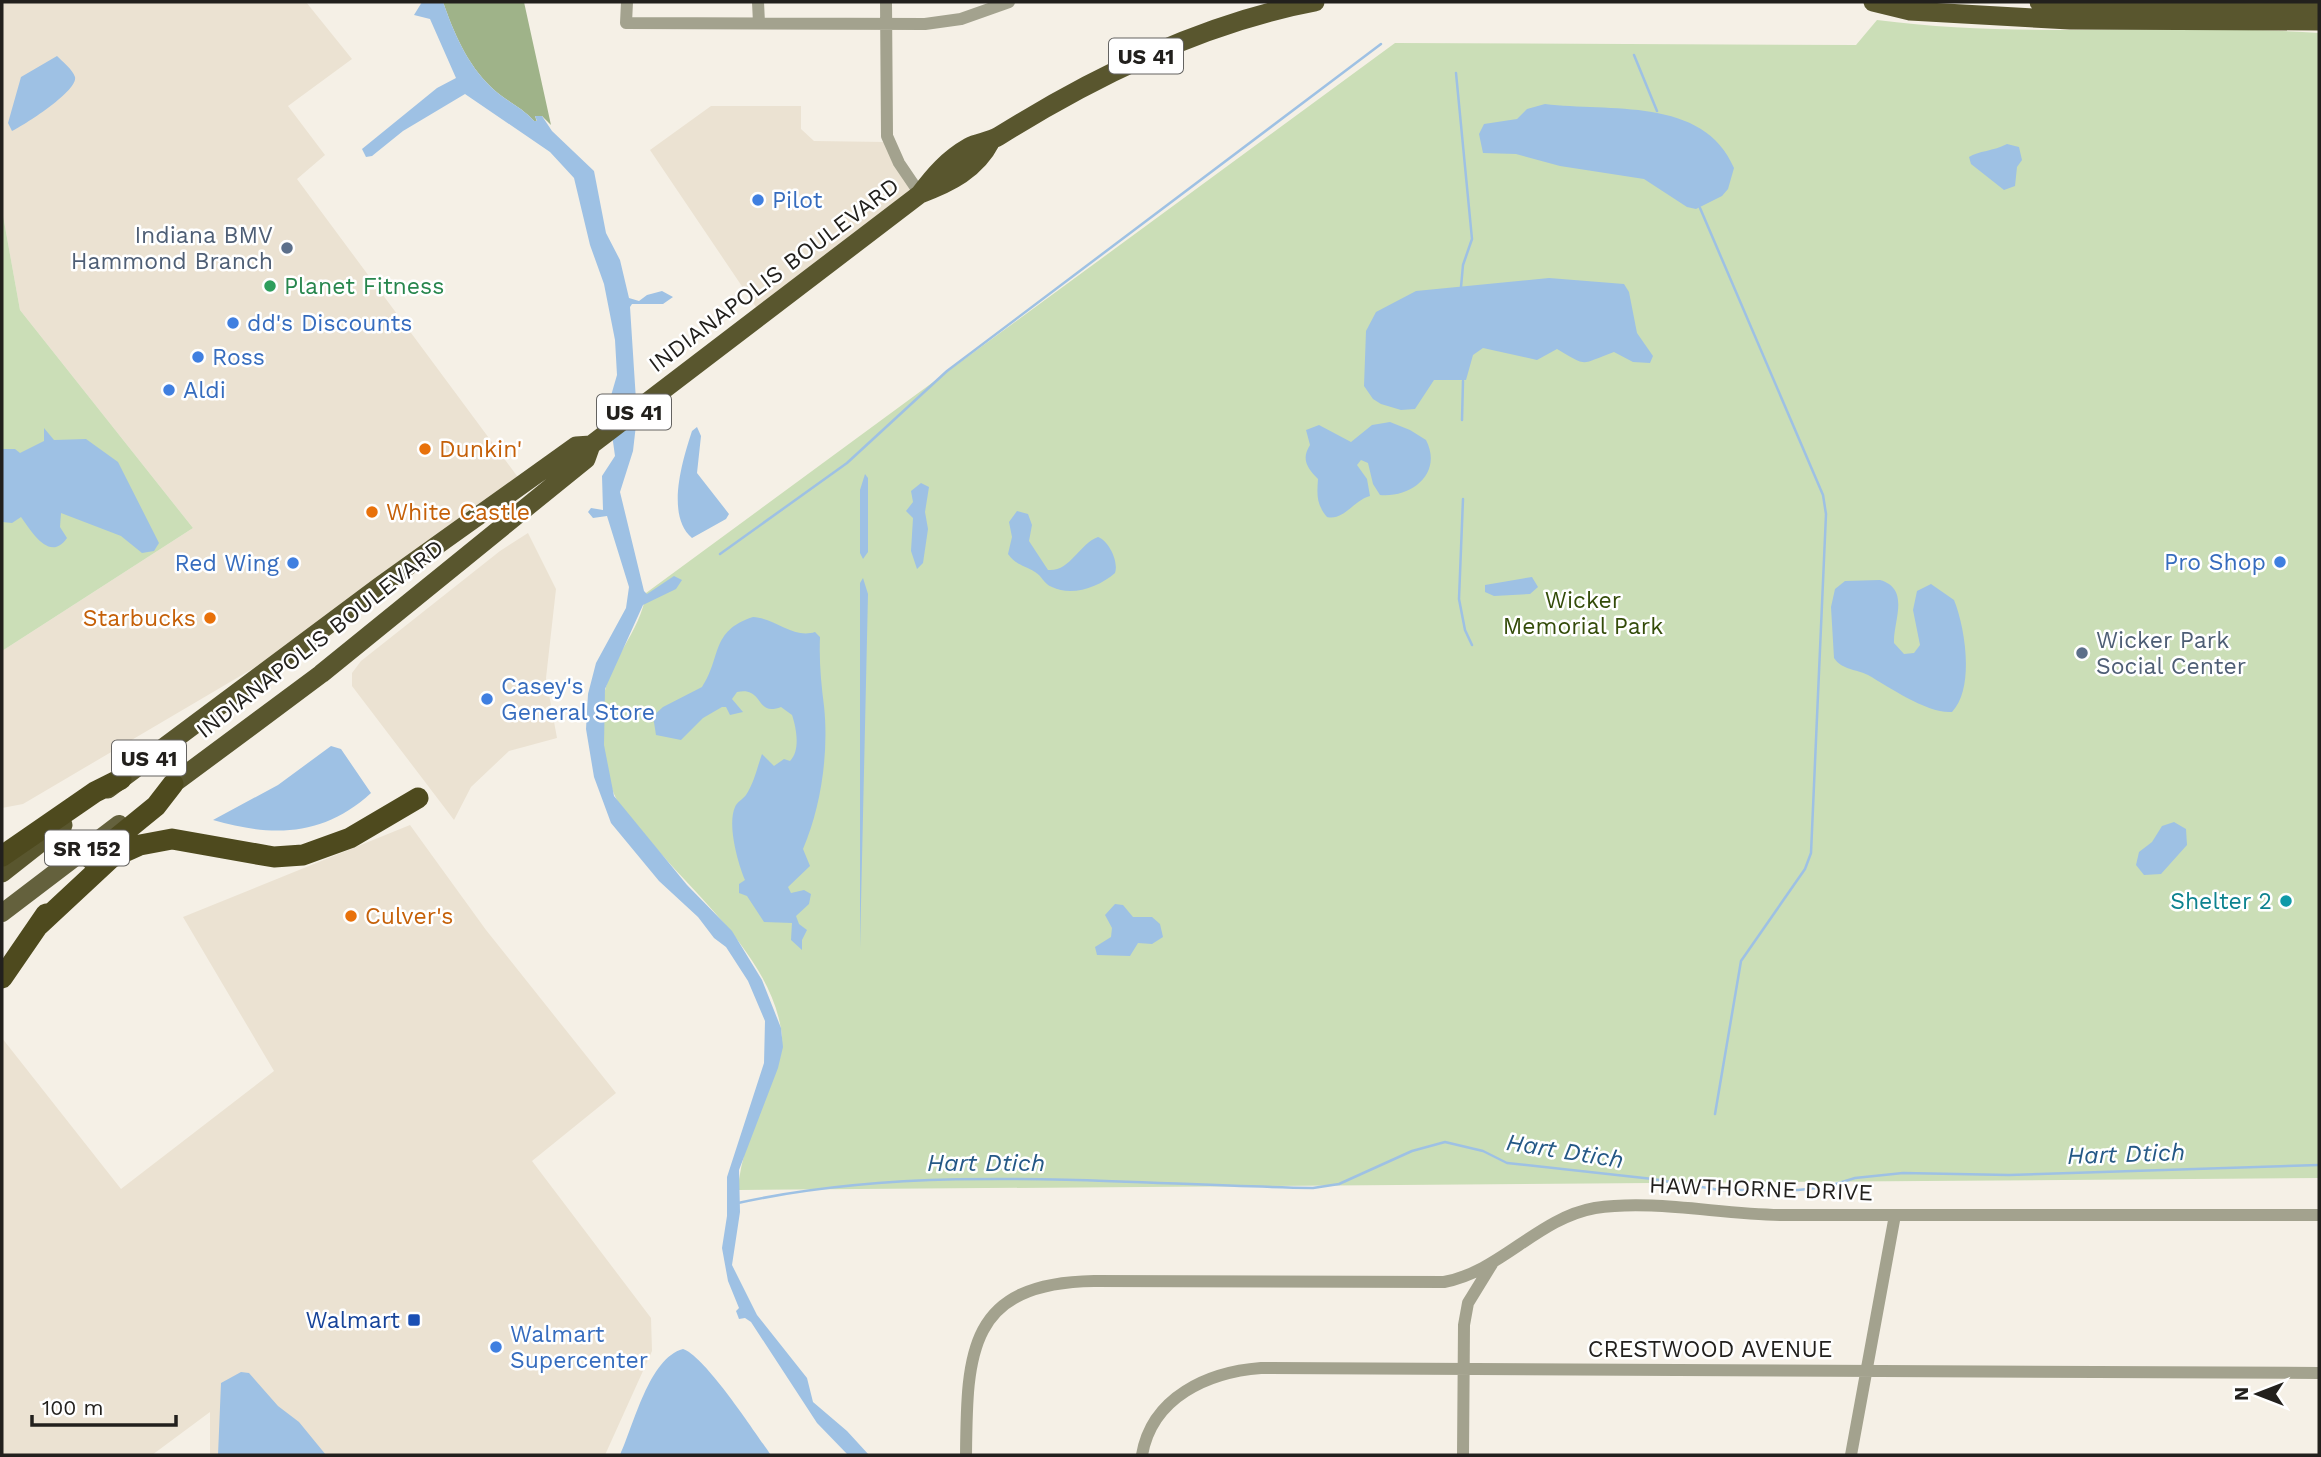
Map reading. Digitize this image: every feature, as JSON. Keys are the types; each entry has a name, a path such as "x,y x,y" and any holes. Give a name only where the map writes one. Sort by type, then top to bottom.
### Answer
{"highway":[{"name":"INDIANAPOLIS BOULEVARD","path":"173,784 321,674 586,459 591,445 920,194 948,184 982,158 991,141 1071,93 1164,49 1241,21 1315,2"},
{"path":"1873,2 1910,12 2070,20 2319,22"},
{"path":"2039,2 2319,4"},
{"name":"INDIANAPOLIS BOULEVARD","path":"2,873 121,779 576,446 591,445"},
{"path":"2,856 95,792 121,779"},
{"name":"US 41","path":"2,978 8,965 82,867 156,806 173,784"},
{"path":"39,925 111,858 140,845 172,839 274,856 303,855 349,838 418,798"}],"main road":[{"name":"INDIANAPOLIS BOULEVARD","path":"2,913 173,784"}],"street":[{"path":"627,2 626,23 886,24 953,21 1009,2"},
{"path":"758,2 759,23"},
{"path":"886,2 887,136 899,163 920,194"},
{"name":"HAWTHORNE DRIVE","path":"966,1455 969,1364 973,1348 989,1321 1030,1289 1058,1282 1444,1282 1492,1264 1520,1243 1572,1215 1608,1206 1650,1205 1752,1215 2319,1215"},
{"path":"1851,1455 1895,1215"},
{"path":"1463,1455 1463,1369 1468,1303 1492,1264"},
{"name":"CRESTWOOD AVENUE","path":"1142,1455 1160,1416 1181,1393 1221,1373 1261,1368 2319,1373"}],"shaded area":[{"path":"2,2 306,2 352,59 288,106 325,155 297,179 520,480 291,646 23,804 2,808 2,651 193,528 20,310 2,210"},
{"path":"711,106 801,106 801,129 814,141 885,142 915,193 760,313 650,150"},
{"path":"528,533 556,589 546,678 557,738 509,751 471,787 454,820 352,686 352,673 361,661 500,551"},
{"path":"410,825 486,930 616,1093 532,1161 651,1318 652,1351 605,1455 210,1455 210,1412 152,1455 2,1455 2,1038 121,1189 274,1071 183,917"}],"green space":[{"path":"443,2 524,2 551,125 542,116 535,116 537,122 534,121 482,78 462,48"},
{"name":"Wicker Memorial Park","path":"1877,20 1987,29 2208,29 2319,33 2319,1178 738,1190 747,1144 780,1056 781,1029 774,1002 746,951 630,818 610,784 603,739 605,690 643,608 646,593 1395,43 1856,45"},
{"path":"2,210 20,310 193,528 2,651"}],"water":[{"path":"422,2 443,2 462,48 482,78 534,121 537,121 535,116 542,116 552,131 594,171 606,233 620,260 629,298 639,301 647,295 662,291 673,297 663,304 632,304 630,307 637,416 633,451 620,492 644,591 647,594 674,576 682,580 676,589 643,605 605,689 604,745 614,796 687,885 732,931 762,980 781,1028 783,1047 778,1068 739,1170 740,1212 732,1265 757,1315 807,1378 813,1402 847,1431 869,1455 848,1455 817,1423 751,1322 745,1318 739,1319 736,1311 739,1308 728,1281 722,1248 727,1216 727,1177 764,1063 765,1021 748,981 726,947 659,881 611,823 594,777 586,729 588,694 596,663 626,608 629,587 607,516 593,518 588,512 591,508 603,510 602,476 615,456 608,406 617,375 615,340 604,284 590,245 574,178 550,152 465,94 403,131 372,156 366,157 362,149 437,88 456,78 430,19 414,15"},
{"path":"57,56 74,74 74,83 60,99 12,131 8,123 21,77"},
{"path":"1545,104 1625,109 1678,118 1701,129 1720,145 1734,168 1728,189 1722,196 1696,209 1687,207 1644,179 1560,166 1516,154 1483,153 1479,134 1484,124 1517,119 1527,109"},
{"path":"2007,144 2019,147 2022,160 2017,167 2015,186 2004,190 1971,164 1969,157"},
{"path":"1549,278 1624,284 1629,292 1637,333 1653,356 1650,363 1633,362 1614,352 1585,362 1557,349 1537,360 1483,348 1473,355 1466,380 1434,380 1415,409 1401,410 1381,404 1373,399 1364,386 1366,331 1376,312 1416,291"},
{"path":"1390,422 1426,440 1430,452 1427,473 1413,488 1392,495 1380,495 1373,484 1368,463 1361,460 1357,465 1367,479 1370,496 1339,516 1327,517 1319,503 1318,479 1306,463 1310,445 1306,430 1319,425 1351,442 1372,425"},
{"path":"697,427 701,436 697,473 729,514 726,519 692,538 679,516 678,501 684,456 692,431"},
{"path":"44,428 54,440 86,439 118,462 159,543 154,551 142,553 121,536 61,513 60,527 67,538 61,545 54,547 41,542 21,517 12,523 2,522 2,449 15,449 20,453 44,441"},
{"path":"865,474 868,478 868,552 863,559 860,553 860,490"},
{"path":"921,483 929,487 925,512 928,529 923,563 917,569 911,551 913,518 906,511 913,502 911,491"},
{"path":"1017,511 1028,514 1032,525 1029,541 1048,570 1062,567 1085,545 1098,537 1112,552 1116,563 1115,573 1093,586 1077,591 1049,586 1008,554 1012,537 1009,522"},
{"path":"1532,577 1538,587 1530,594 1494,596 1485,592 1485,585"},
{"path":"863,578 868,594 860,948 860,583"},
{"path":"1880,580 1889,584 1898,598 1894,643 1904,654 1914,653 1920,645 1913,610 1917,591 1931,584 1954,600 1962,626 1966,673 1964,688 1952,712 1920,704 1868,675 1841,665 1834,658 1831,607 1835,589 1845,581"},
{"path":"753,617 799,633 815,632 820,637 825,724 822,779 815,816 803,849 810,866 788,887 791,893 804,890 811,894 809,904 796,916 799,924 807,930 802,940 802,950 791,940 792,923 764,922 747,896 739,893 739,884 745,880 732,824 735,807 749,790 762,754 774,766 784,759 790,761 796,751 797,738 792,715 781,707 767,708 752,693 746,691 737,692 732,699 743,712 730,715 726,707 722,707 703,718 681,740 656,735 653,716 663,707 702,687 723,637 739,623"},
{"path":"331,746 341,749 371,793 353,807 315,825 276,831 235,826 213,820 278,785"},
{"path":"2174,822 2186,829 2187,845 2161,874 2144,875 2136,865 2139,852 2152,842 2162,826"},
{"path":"1115,904 1123,905 1133,917 1152,917 1160,924 1163,937 1152,944 1138,943 1130,956 1097,955 1095,947 1111,937 1112,928 1105,915"},
{"path":"683,1349 704,1365 771,1455 620,1455 652,1379 671,1355"},
{"path":"241,1372 249,1373 278,1406 299,1422 326,1455 218,1455 221,1383"}],"waterway":[{"path":"720,554 847,463 947,371 1381,44"},
{"path":"1634,55 1657,111"},
{"path":"1456,73 1472,239 1463,265 1461,287"},
{"path":"1700,208 1823,495 1826,514 1811,853 1805,869 1741,961 1715,1114"},
{"path":"1462,420 1463,381"},
{"path":"1463,499 1459,599 1465,630 1472,645"},
{"name":"Hart Dtich","path":"738,1203 809,1190 952,1179 1313,1188 1339,1184 1412,1151 1445,1142 1483,1151 1507,1163 1653,1179 1720,1190 1798,1190 1826,1187 1855,1178 1903,1173 2009,1175 2319,1165"}],"place":[{"name":"Pilot","path":"758,200"},
{"name":"Indiana BMV Hammond Branch","path":"287,248"},
{"name":"Planet Fitness","path":"270,286"},
{"name":"dd's Discounts","path":"233,323"},
{"name":"Ross","path":"198,357"},
{"name":"Aldi","path":"169,390"},
{"name":"Dunkin'","path":"425,449"},
{"name":"White Castle","path":"372,512"},
{"name":"Pro Shop","path":"2280,562"},
{"name":"Red Wing","path":"293,563"},
{"name":"Starbucks","path":"210,618"},
{"name":"Wicker Park Social Center","path":"2082,653"},
{"name":"Casey's General Store","path":"487,699"},
{"name":"Shelter 2","path":"2286,901"},
{"name":"Culver's","path":"351,916"},
{"name":"Walmart","path":"414,1320"},
{"name":"Walmart Supercenter","path":"496,1347"}]}
